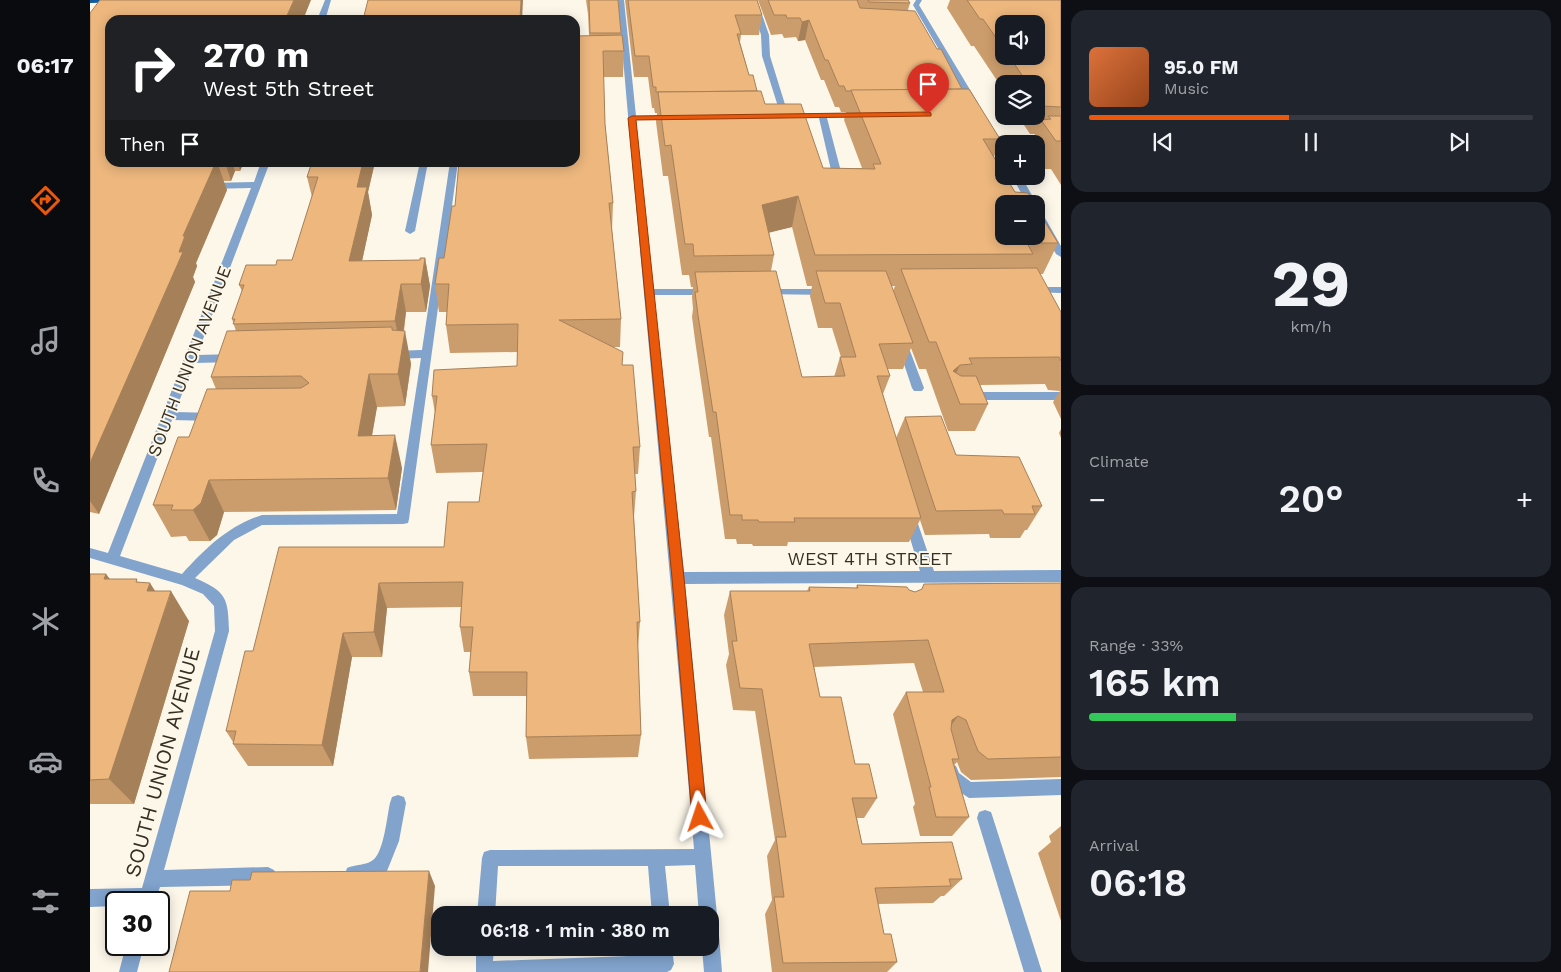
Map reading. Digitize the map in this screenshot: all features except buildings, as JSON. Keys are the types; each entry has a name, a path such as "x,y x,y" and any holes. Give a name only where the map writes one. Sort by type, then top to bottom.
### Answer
{"main road":[{"path":"90,1 127,0"}],"street":[{"path":"101,10 108,0"},
{"path":"322,15 328,0"},
{"path":"621,0 622,57 632,118 678,578 707,906"},
{"path":"754,0 765,34 766,56 785,116"},
{"path":"919,0 916,5 925,26 980,114"},
{"path":"822,115 840,187"},
{"path":"775,116 869,115"},
{"path":"632,118 678,118"},
{"path":"985,122 994,139 1061,139"},
{"name":"SOUTH UNION AVENUE","path":"112,559 264,167"},
{"path":"410,231 423,167"},
{"path":"90,554 185,580 212,552 242,527 252,522 262,520 403,519 453,167"},
{"path":"194,186 258,185"},
{"path":"1045,226 1061,254"},
{"path":"1038,301 1029,290 1061,290"},
{"path":"648,292 724,292"},
{"path":"754,292 843,292"},
{"path":"898,332 918,388"},
{"path":"377,355 426,354"},
{"path":"190,359 251,358"},
{"path":"958,397 1061,396"},
{"path":"168,416 229,416"},
{"path":"906,504 928,577"},
{"path":"1044,576 1050,589"},
{"name":"WEST 4TH STREET","path":"678,578 1061,576"},
{"path":"892,577 896,591"},
{"name":"SOUTH UNION AVENUE","path":"150,891 222,631 221,604 208,590 185,580"},
{"path":"945,755 952,778 969,790 1061,788"},
{"path":"336,874 364,874 381,865 391,841 398,803"},
{"path":"985,818 1033,972"},
{"path":"656,856 660,906"},
{"path":"487,906 490,858 703,857"},
{"path":"153,879 281,876"},
{"path":"90,898 105,898"},
{"path":"128,972 132,956"},
{"path":"485,956 484,970 665,964 664,956"},
{"path":"712,956 713,972"}],"route":[{"path":"700,817 632,118 928,114"}]}
